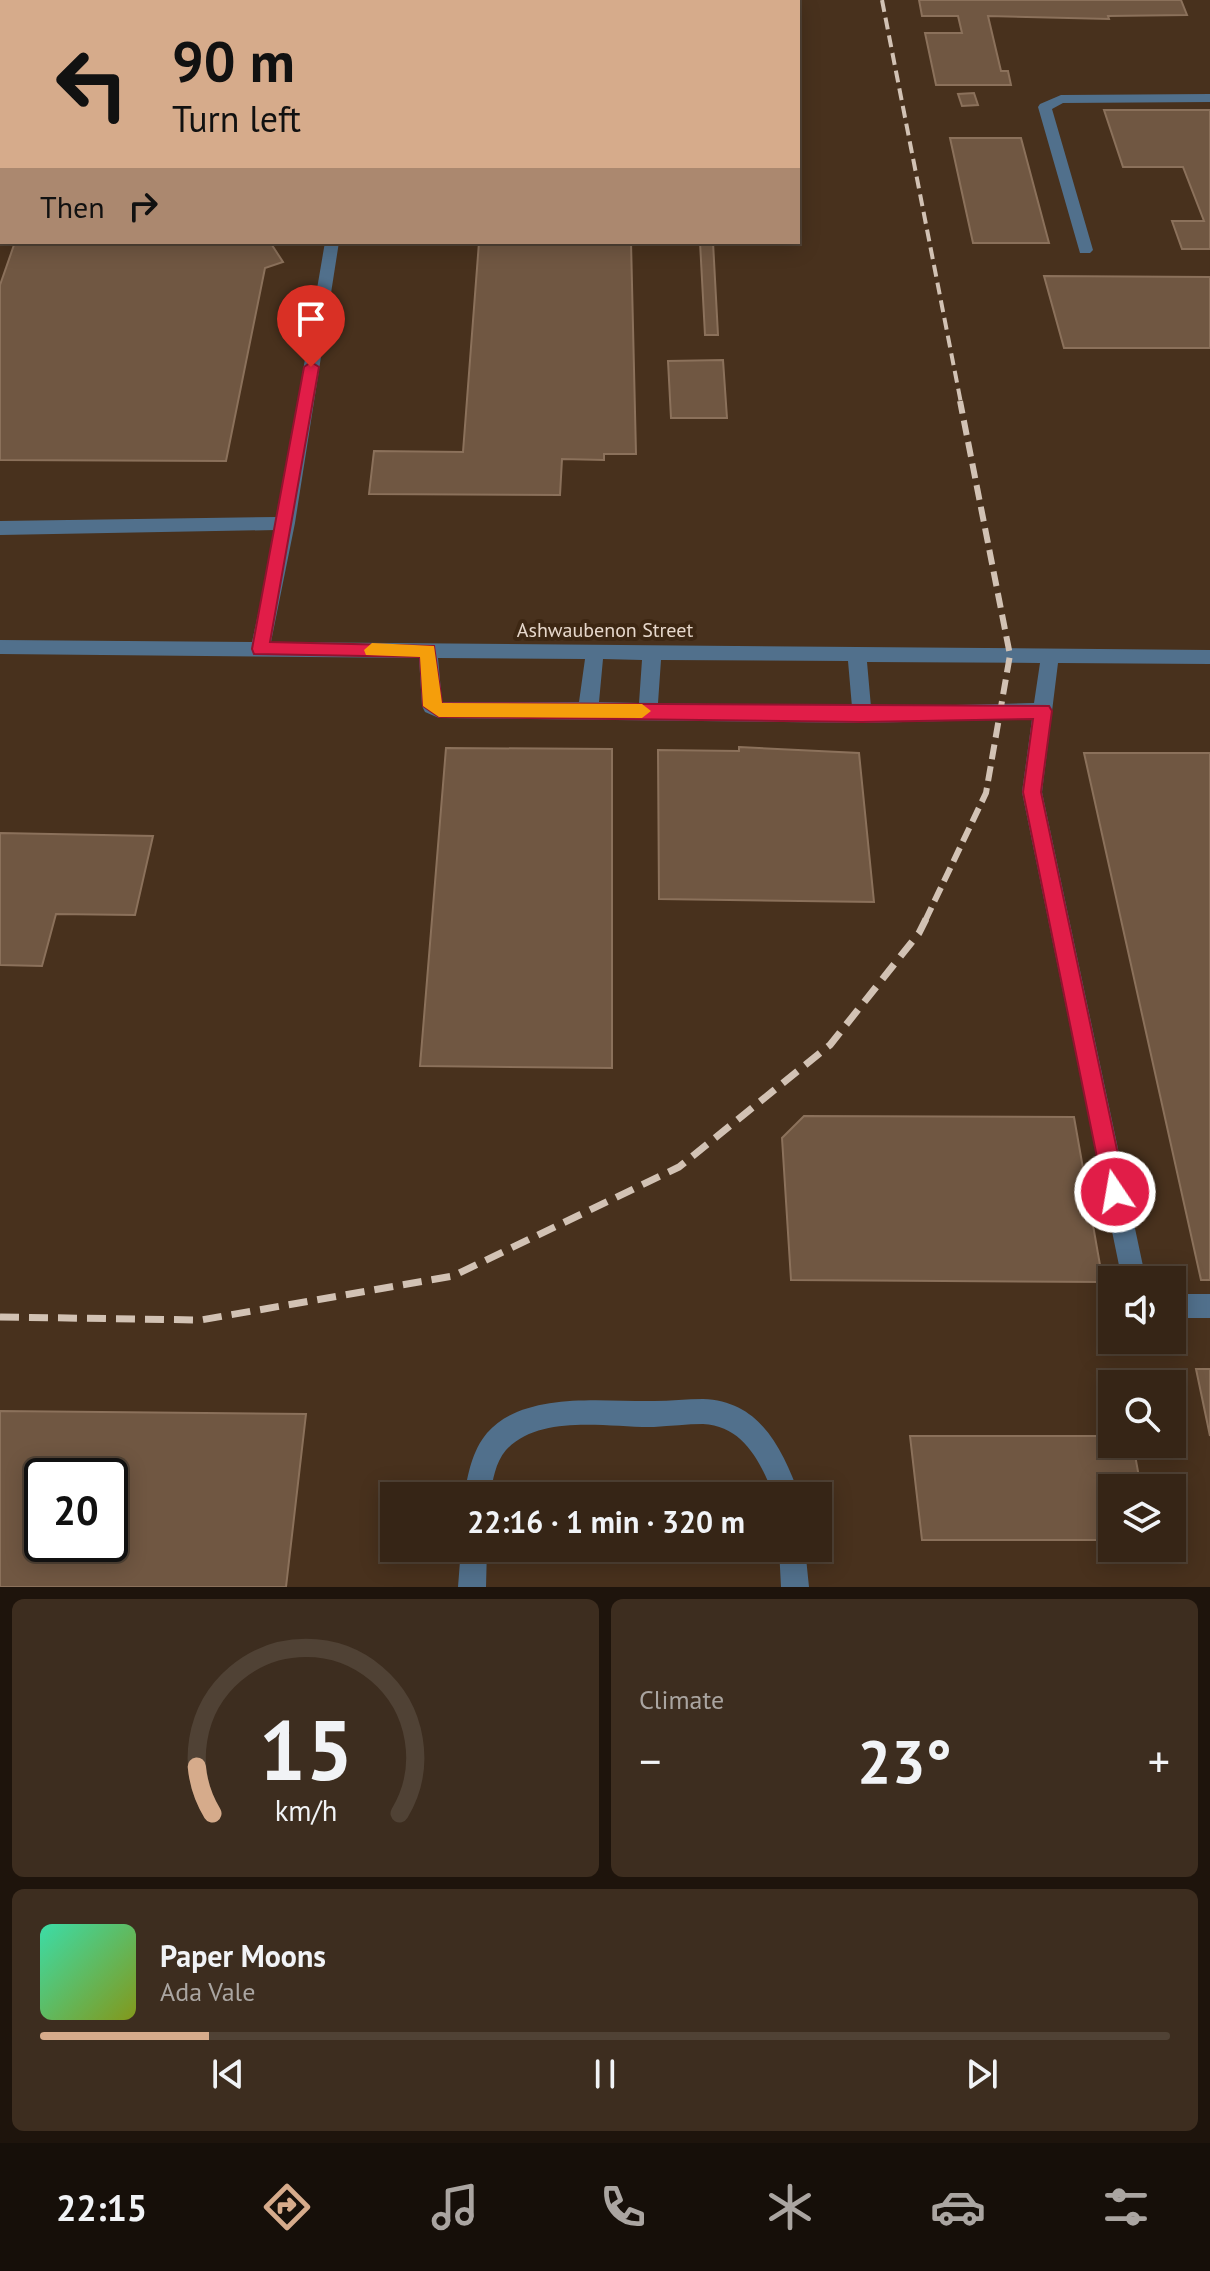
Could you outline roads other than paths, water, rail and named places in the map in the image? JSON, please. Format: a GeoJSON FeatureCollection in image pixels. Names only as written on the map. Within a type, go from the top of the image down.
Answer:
{"type":"FeatureCollection","features":[{"type":"Feature","properties":{"kind":"street"},"geometry":{"type":"LineString","coordinates":[[1085,250],[1045,107],[1061,99],[1210,98]]}},
{"type":"Feature","properties":{"kind":"street"},"geometry":{"type":"LineString","coordinates":[[260,649],[286,523],[332,244]]}},
{"type":"Feature","properties":{"kind":"street"},"geometry":{"type":"LineString","coordinates":[[0,528],[286,523]]}},
{"type":"Feature","properties":{"kind":"street","name":"Ashwaubenon Street"},"geometry":{"type":"LineString","coordinates":[[0,647],[1210,657]]}},
{"type":"Feature","properties":{"kind":"street"},"geometry":{"type":"LineString","coordinates":[[428,650],[432,706],[439,710],[862,715],[1043,711]]}},
{"type":"Feature","properties":{"kind":"street"},"geometry":{"type":"LineString","coordinates":[[588,710],[595,652]]}},
{"type":"Feature","properties":{"kind":"street"},"geometry":{"type":"LineString","coordinates":[[648,711],[652,652]]}},
{"type":"Feature","properties":{"kind":"street"},"geometry":{"type":"LineString","coordinates":[[857,654],[862,715]]}},
{"type":"Feature","properties":{"kind":"street"},"geometry":{"type":"LineString","coordinates":[[1050,655],[1032,792],[1131,1266]]}},
{"type":"Feature","properties":{"kind":"street"},"geometry":{"type":"LineString","coordinates":[[1186,1306],[1210,1306]]}},
{"type":"Feature","properties":{"kind":"street"},"geometry":{"type":"LineString","coordinates":[[477,1482],[498,1436],[542,1414],[725,1413],[767,1445],[782,1482]]}},
{"type":"Feature","properties":{"kind":"street"},"geometry":{"type":"LineString","coordinates":[[472,1587],[473,1562]]}},
{"type":"Feature","properties":{"kind":"street"},"geometry":{"type":"LineString","coordinates":[[793,1562],[795,1587]]}},
{"type":"Feature","properties":{"kind":"railway"},"geometry":{"type":"LineString","coordinates":[[882,0],[961,403]]}},
{"type":"Feature","properties":{"kind":"railway"},"geometry":{"type":"LineString","coordinates":[[925,921],[986,793],[1010,655],[960,401]]}},
{"type":"Feature","properties":{"kind":"railway"},"geometry":{"type":"LineString","coordinates":[[0,1317],[201,1320],[453,1276],[679,1167],[830,1045],[919,933],[925,921]]}}]}
